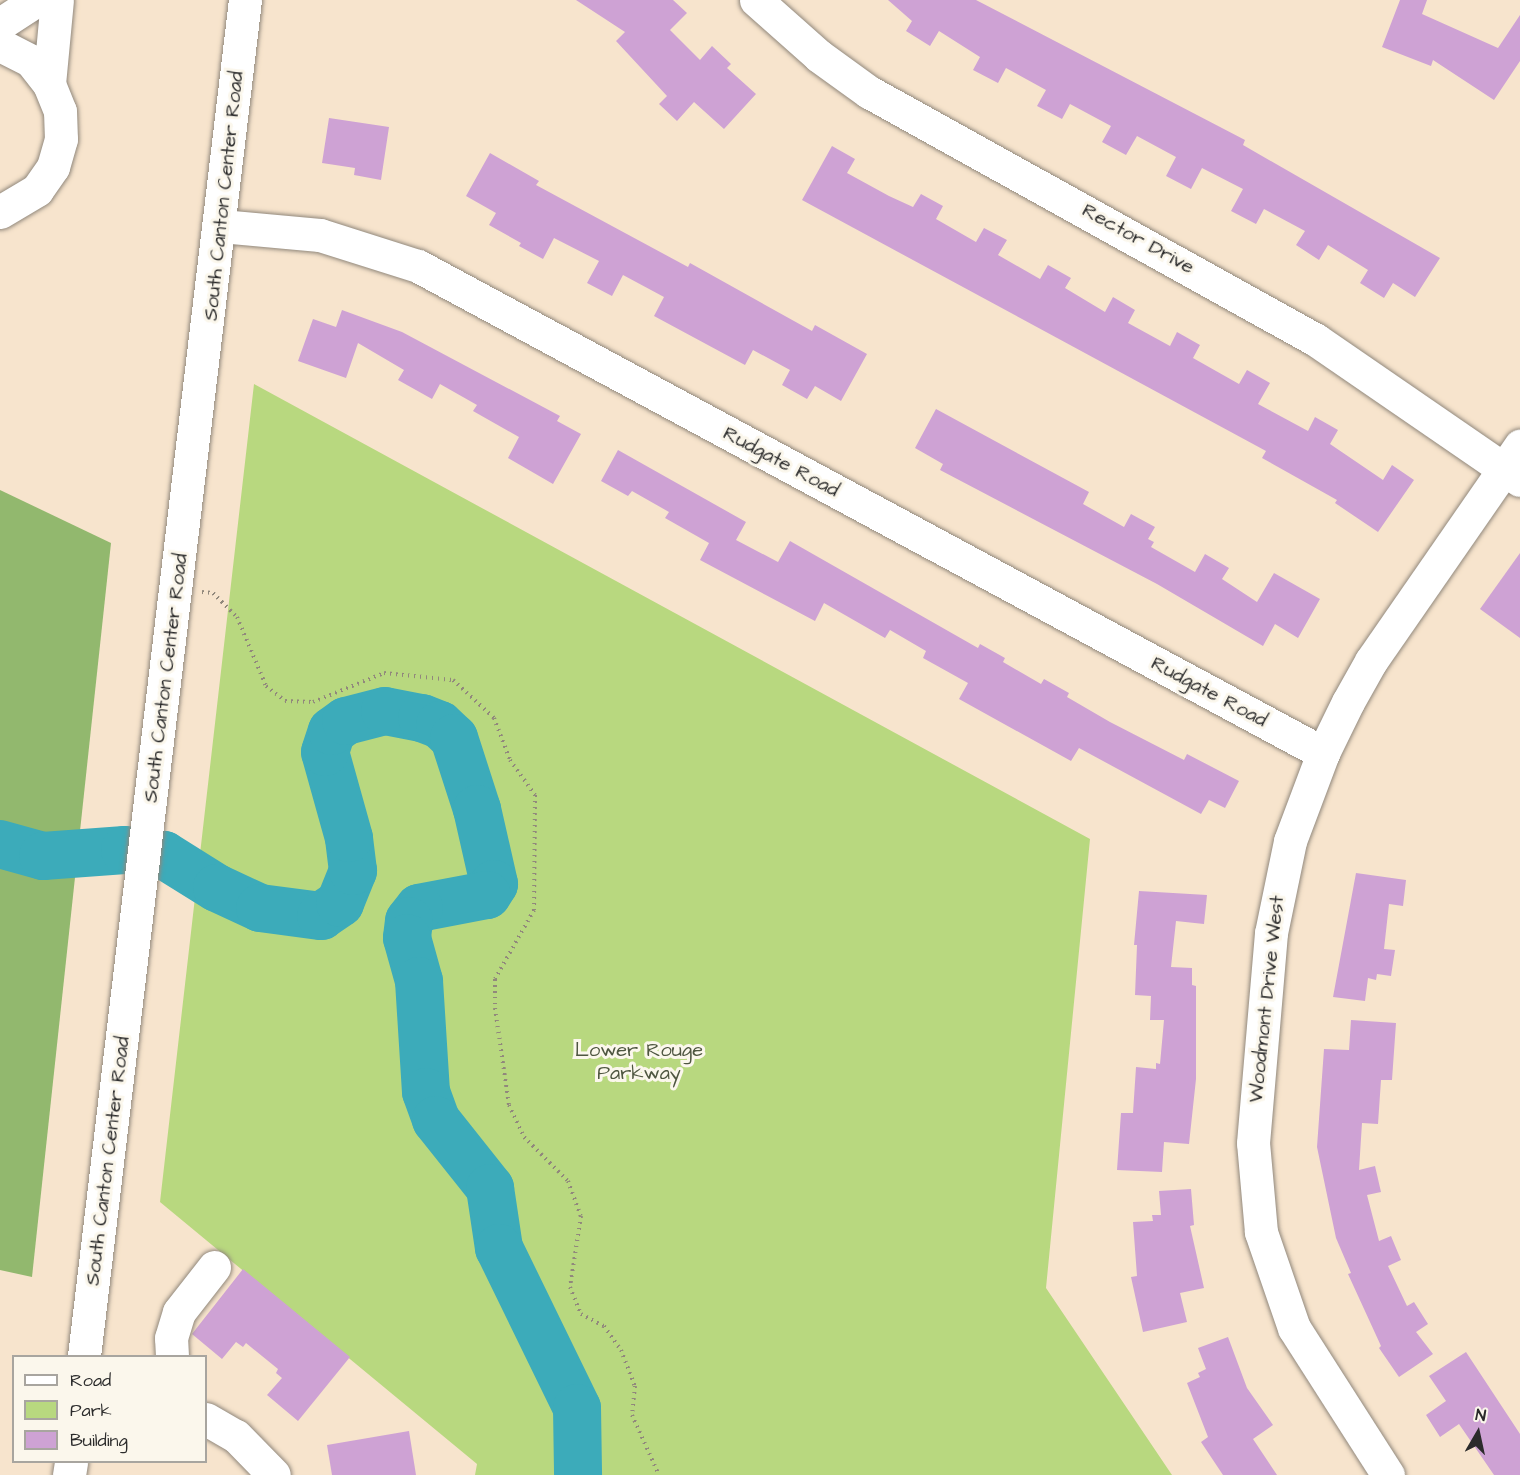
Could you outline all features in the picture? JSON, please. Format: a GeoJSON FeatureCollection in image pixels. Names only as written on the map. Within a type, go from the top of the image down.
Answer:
{"type":"FeatureCollection","features":[{"type":"Feature","properties":{"kind":"street"},"geometry":{"type":"LineString","coordinates":[[0,24],[37,0]]}},
{"type":"Feature","properties":{"kind":"street"},"geometry":{"type":"LineString","coordinates":[[49,84],[57,0]]}},
{"type":"Feature","properties":{"kind":"street","name":"South Canton Center Road"},"geometry":{"type":"LineString","coordinates":[[84,1355],[135,918],[178,587],[221,226],[245,0]]}},
{"type":"Feature","properties":{"kind":"street","name":"Rector Drive"},"geometry":{"type":"LineString","coordinates":[[756,0],[819,56],[869,92],[1316,339],[1515,465]]}},
{"type":"Feature","properties":{"kind":"street"},"geometry":{"type":"LineString","coordinates":[[0,45],[31,61],[49,84],[60,120],[61,139],[53,166],[37,190],[0,212]]}},
{"type":"Feature","properties":{"kind":"street","name":"Rudgate Road"},"geometry":{"type":"LineString","coordinates":[[221,226],[320,235],[418,266],[1323,753]]}},
{"type":"Feature","properties":{"kind":"street","name":"Woodmont Drive West"},"geometry":{"type":"LineString","coordinates":[[1388,1475],[1294,1328],[1269,1265],[1255,1187],[1253,1143],[1271,933],[1290,841],[1323,753],[1371,661],[1515,465]]}},
{"type":"Feature","properties":{"kind":"street"},"geometry":{"type":"LineString","coordinates":[[172,1355],[171,1338],[179,1312],[214,1267]]}},
{"type":"Feature","properties":{"kind":"street"},"geometry":{"type":"LineString","coordinates":[[207,1420],[236,1436],[274,1475]]}},
{"type":"Feature","properties":{"kind":"path"},"geometry":{"type":"LineString","coordinates":[[178,587],[213,593],[237,617],[266,686],[285,701],[313,702],[384,673],[453,680],[494,718],[510,760],[535,795],[538,848],[534,910],[495,979],[495,1008],[509,1105],[524,1137],[568,1181],[582,1216],[570,1287],[581,1314],[604,1326],[621,1350],[635,1386],[632,1415],[659,1475]]}},
{"type":"Feature","properties":{"kind":"green space","name":"Lower Rouge Parkway"},"geometry":{"type":"Polygon","coordinates":[[[254,384],[1090,839],[1046,1288],[1172,1475],[475,1475],[477,1464],[160,1202],[254,384]]]}},
{"type":"Feature","properties":{"kind":"green space"},"geometry":{"type":"Polygon","coordinates":[[[0,490],[111,543],[32,1277],[0,1270],[0,490]]]}},
{"type":"Feature","properties":{"kind":"building"},"geometry":{"type":"Polygon","coordinates":[[[576,0],[673,0],[687,13],[670,30],[700,60],[712,46],[731,64],[727,68],[756,94],[724,129],[694,102],[677,121],[659,104],[667,96],[616,41],[625,32],[576,0]]]}},
{"type":"Feature","properties":{"kind":"building"},"geometry":{"type":"Polygon","coordinates":[[[888,0],[976,0],[1245,140],[1243,145],[1440,258],[1415,297],[1393,283],[1384,298],[1360,283],[1368,270],[1328,245],[1319,260],[1296,245],[1305,231],[1264,209],[1256,224],[1231,211],[1243,189],[1202,168],[1191,189],[1166,176],[1176,157],[1137,136],[1126,155],[1102,142],[1111,126],[1070,104],[1062,119],[1037,106],[1046,90],[1006,68],[998,83],[973,70],[980,57],[939,31],[930,46],[906,31],[912,21],[888,0]]]}},
{"type":"Feature","properties":{"kind":"building"},"geometry":{"type":"Polygon","coordinates":[[[1400,0],[1427,0],[1422,14],[1498,48],[1520,15],[1520,61],[1494,100],[1433,60],[1431,66],[1382,47],[1400,0]]]}},
{"type":"Feature","properties":{"kind":"building"},"geometry":{"type":"Polygon","coordinates":[[[329,118],[389,127],[381,180],[354,175],[355,168],[322,163],[329,118]]]}},
{"type":"Feature","properties":{"kind":"building"},"geometry":{"type":"Polygon","coordinates":[[[832,146],[855,159],[847,173],[913,207],[921,194],[943,206],[936,219],[976,242],[984,228],[1007,240],[998,255],[1040,279],[1048,265],[1071,278],[1065,288],[1105,312],[1113,297],[1135,310],[1128,323],[1170,346],[1177,332],[1200,345],[1193,358],[1239,384],[1247,370],[1270,383],[1258,404],[1308,431],[1315,417],[1338,430],[1330,444],[1383,480],[1392,465],[1414,480],[1378,532],[1335,503],[1337,500],[1262,458],[1266,451],[802,200],[832,146]]]}},
{"type":"Feature","properties":{"kind":"building"},"geometry":{"type":"Polygon","coordinates":[[[490,153],[539,181],[536,185],[688,267],[690,263],[812,331],[815,325],[867,354],[841,401],[815,386],[807,399],[782,385],[790,370],[753,350],[745,365],[654,316],[664,297],[623,275],[612,296],[587,283],[599,261],[554,238],[543,259],[519,246],[521,243],[489,225],[496,213],[466,196],[490,153]]]}},
{"type":"Feature","properties":{"kind":"building"},"geometry":{"type":"Polygon","coordinates":[[[342,310],[402,332],[560,416],[557,421],[581,434],[553,484],[508,458],[519,437],[473,411],[477,405],[440,384],[432,399],[398,380],[404,370],[358,343],[346,378],[298,361],[313,319],[336,327],[342,310]]]}},
{"type":"Feature","properties":{"kind":"building"},"geometry":{"type":"Polygon","coordinates":[[[936,409],[1089,492],[1083,504],[1124,527],[1131,514],[1155,527],[1148,539],[1154,542],[1151,547],[1195,572],[1205,554],[1229,568],[1222,579],[1257,602],[1274,573],[1320,599],[1298,638],[1275,624],[1263,646],[1157,584],[940,470],[943,464],[915,448],[936,409]]]}},
{"type":"Feature","properties":{"kind":"building"},"geometry":{"type":"Polygon","coordinates":[[[618,450],[746,522],[736,540],[778,562],[790,541],[978,648],[980,644],[1005,658],[1003,662],[1041,684],[1044,679],[1069,693],[1067,697],[1110,722],[1184,760],[1187,754],[1239,781],[1225,808],[1209,800],[1201,814],[1079,748],[1071,761],[959,699],[968,683],[923,658],[926,651],[890,630],[885,638],[824,603],[815,621],[700,560],[709,543],[665,518],[669,512],[632,491],[628,496],[601,481],[618,450]]]}},
{"type":"Feature","properties":{"kind":"building"},"geometry":{"type":"Polygon","coordinates":[[[1520,553],[1520,638],[1480,609],[1520,553]]]}},
{"type":"Feature","properties":{"kind":"building"},"geometry":{"type":"Polygon","coordinates":[[[1356,873],[1406,880],[1403,906],[1389,904],[1384,949],[1395,950],[1391,976],[1377,974],[1376,980],[1368,978],[1365,1001],[1333,997],[1356,873]]]}},
{"type":"Feature","properties":{"kind":"building"},"geometry":{"type":"Polygon","coordinates":[[[1139,891],[1207,895],[1204,924],[1176,921],[1171,967],[1192,968],[1192,985],[1196,986],[1196,1079],[1189,1144],[1164,1142],[1162,1172],[1117,1170],[1121,1113],[1133,1113],[1136,1067],[1156,1069],[1156,1063],[1160,1064],[1164,1020],[1150,1020],[1151,996],[1135,995],[1137,945],[1134,945],[1139,891]]]}},
{"type":"Feature","properties":{"kind":"building"},"geometry":{"type":"Polygon","coordinates":[[[1351,1020],[1396,1023],[1392,1080],[1381,1080],[1378,1124],[1362,1123],[1359,1170],[1375,1166],[1381,1192],[1367,1195],[1379,1241],[1391,1236],[1401,1260],[1388,1266],[1407,1306],[1414,1302],[1428,1324],[1416,1332],[1433,1354],[1399,1377],[1379,1348],[1381,1346],[1348,1274],[1351,1273],[1336,1238],[1317,1147],[1324,1049],[1349,1050],[1351,1020]]]}},
{"type":"Feature","properties":{"kind":"building"},"geometry":{"type":"Polygon","coordinates":[[[1191,1189],[1194,1225],[1190,1226],[1204,1288],[1180,1293],[1187,1322],[1143,1332],[1131,1277],[1137,1276],[1133,1222],[1153,1221],[1152,1215],[1161,1215],[1159,1191],[1191,1189]]]}},
{"type":"Feature","properties":{"kind":"building"},"geometry":{"type":"Polygon","coordinates":[[[243,1269],[350,1357],[298,1421],[267,1395],[282,1378],[276,1373],[278,1369],[246,1343],[243,1347],[236,1342],[222,1359],[192,1334],[243,1269]]]}},
{"type":"Feature","properties":{"kind":"building"},"geometry":{"type":"Polygon","coordinates":[[[1228,1337],[1247,1388],[1273,1425],[1253,1439],[1277,1475],[1223,1475],[1201,1442],[1208,1437],[1187,1383],[1200,1377],[1198,1373],[1206,1369],[1198,1348],[1228,1337]]]}},
{"type":"Feature","properties":{"kind":"building"},"geometry":{"type":"Polygon","coordinates":[[[1466,1352],[1520,1434],[1520,1475],[1494,1475],[1459,1424],[1440,1437],[1426,1415],[1446,1401],[1429,1376],[1466,1352]]]}},
{"type":"Feature","properties":{"kind":"building"},"geometry":{"type":"Polygon","coordinates":[[[409,1431],[416,1475],[332,1475],[327,1445],[409,1431]]]}},
{"type":"Feature","properties":{"kind":"waterway"},"geometry":{"type":"LineString","coordinates":[[0,844],[43,856],[125,850],[164,855],[217,888],[260,908],[321,916],[340,903],[353,871],[349,838],[325,752],[332,731],[346,721],[385,711],[422,718],[440,725],[454,738],[477,809],[494,884],[487,895],[419,908],[409,921],[407,938],[419,981],[426,1092],[436,1120],[490,1188],[499,1248],[577,1408],[578,1475]]}}]}
